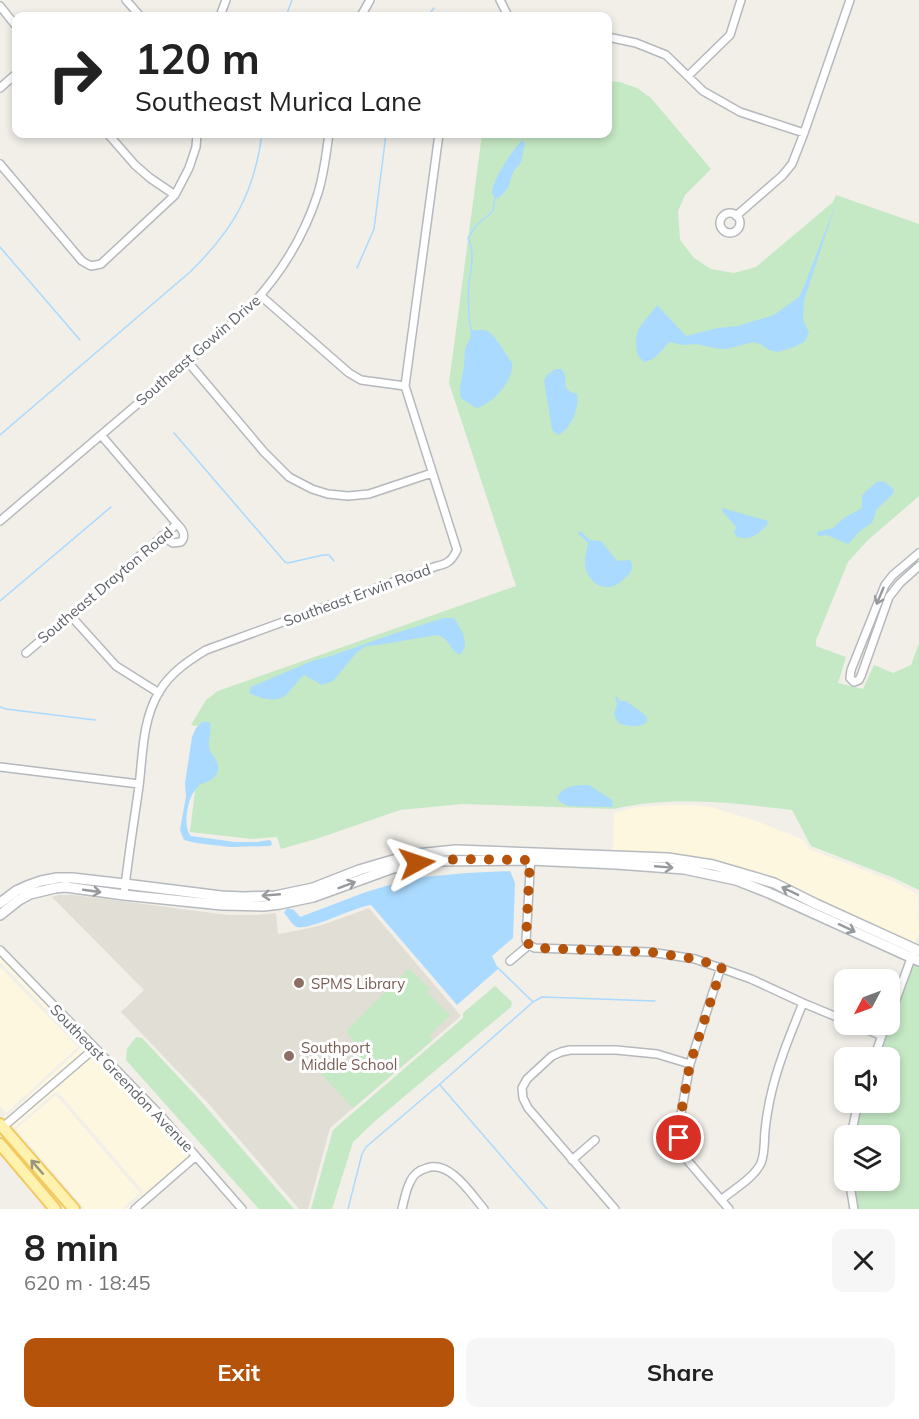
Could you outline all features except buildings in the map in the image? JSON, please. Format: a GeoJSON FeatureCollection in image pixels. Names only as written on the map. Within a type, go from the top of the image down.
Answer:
{"type":"FeatureCollection","features":[{"type":"Feature","properties":{"kind":"main road"},"geometry":{"type":"LineString","coordinates":[[1,1126],[74,1209]]}},
{"type":"Feature","properties":{"kind":"main road"},"geometry":{"type":"LineString","coordinates":[[0,1144],[55,1209]]}},
{"type":"Feature","properties":{"kind":"street"},"geometry":{"type":"LineString","coordinates":[[126,0],[136,12]]}},
{"type":"Feature","properties":{"kind":"street"},"geometry":{"type":"LineString","coordinates":[[688,76],[730,34],[741,0]]}},
{"type":"Feature","properties":{"kind":"street"},"geometry":{"type":"LineString","coordinates":[[736,216],[782,176],[792,164],[850,0]]}},
{"type":"Feature","properties":{"kind":"street"},"geometry":{"type":"LineString","coordinates":[[0,6],[12,21]]}},
{"type":"Feature","properties":{"kind":"street"},"geometry":{"type":"LineString","coordinates":[[612,38],[636,43],[666,55],[703,91],[740,112],[804,133]]}},
{"type":"Feature","properties":{"kind":"street"},"geometry":{"type":"LineString","coordinates":[[0,88],[12,78]]}},
{"type":"Feature","properties":{"kind":"street"},"geometry":{"type":"LineString","coordinates":[[111,138],[135,165],[175,195]]}},
{"type":"Feature","properties":{"kind":"street"},"geometry":{"type":"LineString","coordinates":[[0,164],[82,261],[92,266],[100,264],[175,195],[189,168],[197,138]]}},
{"type":"Feature","properties":{"kind":"street","name":"Southeast Gowin Drive"},"geometry":{"type":"LineString","coordinates":[[0,521],[188,362],[261,296],[289,258],[306,225],[318,192],[328,138]]}},
{"type":"Feature","properties":{"kind":"street","name":"Southeast Erwin Road"},"geometry":{"type":"LineString","coordinates":[[124,895],[145,724],[150,709],[167,681],[186,663],[206,650],[449,562],[458,550],[405,386],[438,138]]}},
{"type":"Feature","properties":{"kind":"street"},"geometry":{"type":"LineString","coordinates":[[261,296],[349,373],[361,380],[405,386]]}},
{"type":"Feature","properties":{"kind":"street"},"geometry":{"type":"LineString","coordinates":[[188,362],[264,452],[289,477],[312,489],[328,494],[348,496],[369,494],[432,473]]}},
{"type":"Feature","properties":{"kind":"street","name":"Southeast Drayton Road"},"geometry":{"type":"LineString","coordinates":[[26,653],[177,524],[101,435]]}},
{"type":"Feature","properties":{"kind":"street"},"geometry":{"type":"LineString","coordinates":[[162,537],[173,543],[181,542],[184,534],[177,524]]}},
{"type":"Feature","properties":{"kind":"street"},"geometry":{"type":"LineString","coordinates":[[918,555],[885,585],[851,670],[850,678],[854,682],[861,676],[889,597],[900,583],[919,566]]}},
{"type":"Feature","properties":{"kind":"street"},"geometry":{"type":"LineString","coordinates":[[70,615],[116,666],[159,693]]}},
{"type":"Feature","properties":{"kind":"street"},"geometry":{"type":"LineString","coordinates":[[0,767],[139,784]]}},
{"type":"Feature","properties":{"kind":"street"},"geometry":{"type":"LineString","coordinates":[[0,915],[30,894],[45,889],[66,887],[124,895],[221,901],[320,890],[359,870],[393,860],[416,859],[456,850],[616,860],[668,858],[774,883],[814,908],[916,955],[900,993]]}},
{"type":"Feature","properties":{"kind":"street"},"geometry":{"type":"LineString","coordinates":[[530,856],[526,940],[529,945],[535,948],[664,953],[695,959],[722,967],[834,1016]]}},
{"type":"Feature","properties":{"kind":"street"},"geometry":{"type":"LineString","coordinates":[[0,903],[27,885],[46,880],[72,878],[125,884],[221,901]]}},
{"type":"Feature","properties":{"kind":"street"},"geometry":{"type":"LineString","coordinates":[[510,961],[529,945]]}},
{"type":"Feature","properties":{"kind":"street","name":"Southeast Greendon Avenue"},"geometry":{"type":"LineString","coordinates":[[0,950],[166,1122],[242,1209]]}},
{"type":"Feature","properties":{"kind":"street"},"geometry":{"type":"LineString","coordinates":[[722,967],[690,1064],[679,1125],[682,1154],[729,1209]]}},
{"type":"Feature","properties":{"kind":"street"},"geometry":{"type":"LineString","coordinates":[[721,1200],[753,1174],[760,1164],[770,1099],[786,1043],[802,1003]]}},
{"type":"Feature","properties":{"kind":"street"},"geometry":{"type":"LineString","coordinates":[[878,1047],[882,1036]]}},
{"type":"Feature","properties":{"kind":"street"},"geometry":{"type":"LineString","coordinates":[[1,1126],[95,1048]]}},
{"type":"Feature","properties":{"kind":"street"},"geometry":{"type":"LineString","coordinates":[[615,1209],[528,1108],[523,1098],[522,1088],[527,1079],[552,1056],[570,1050],[616,1050],[657,1054],[690,1064]]}},
{"type":"Feature","properties":{"kind":"street"},"geometry":{"type":"LineString","coordinates":[[572,1160],[595,1140]]}},
{"type":"Feature","properties":{"kind":"street"},"geometry":{"type":"LineString","coordinates":[[135,1209],[196,1156]]}},
{"type":"Feature","properties":{"kind":"street"},"geometry":{"type":"LineString","coordinates":[[402,1209],[410,1180],[416,1173],[431,1166],[449,1170],[484,1209]]}},
{"type":"Feature","properties":{"kind":"street"},"geometry":{"type":"LineString","coordinates":[[851,1191],[854,1209]]}},
{"type":"Feature","properties":{"kind":"shaded area"},"geometry":{"type":"Polygon","coordinates":[[[677,805],[711,807],[759,822],[804,840],[809,849],[892,881],[918,894],[919,934],[914,945],[778,881],[613,852],[614,813],[638,807],[677,805]]]}},
{"type":"Feature","properties":{"kind":"shaded area","name":"Southport Middle School"},"geometry":{"type":"Polygon","coordinates":[[[74,895],[228,915],[276,913],[278,934],[322,925],[369,908],[461,1016],[330,1128],[308,1209],[299,1209],[208,1103],[121,1012],[144,990],[52,897],[74,895]]]}},
{"type":"Feature","properties":{"kind":"shaded area"},"geometry":{"type":"Polygon","coordinates":[[[0,955],[90,1048],[7,1119],[3,1115],[8,1115],[82,1046],[0,962],[0,955]]]}},
{"type":"Feature","properties":{"kind":"shaded area"},"geometry":{"type":"Polygon","coordinates":[[[0,967],[78,1047],[6,1113],[0,1106],[0,967]]]}},
{"type":"Feature","properties":{"kind":"shaded area"},"geometry":{"type":"Polygon","coordinates":[[[94,1052],[191,1155],[128,1209],[126,1209],[142,1196],[143,1191],[58,1092],[14,1128],[11,1124],[94,1052]]]}},
{"type":"Feature","properties":{"kind":"shaded area"},"geometry":{"type":"Polygon","coordinates":[[[56,1095],[140,1193],[122,1209],[85,1209],[16,1129],[56,1095]]]}},
{"type":"Feature","properties":{"kind":"green space"},"geometry":{"type":"Polygon","coordinates":[[[612,81],[637,88],[651,98],[711,169],[685,195],[678,211],[680,240],[694,258],[711,269],[734,273],[756,267],[833,202],[836,195],[919,224],[919,496],[868,540],[848,562],[816,640],[816,646],[846,657],[838,683],[863,689],[874,665],[893,673],[911,665],[919,643],[919,890],[811,846],[792,810],[725,803],[659,802],[614,809],[462,804],[400,810],[281,849],[277,837],[252,839],[190,832],[203,727],[191,725],[206,700],[218,691],[516,586],[449,383],[481,138],[612,138],[612,81]]]}},
{"type":"Feature","properties":{"kind":"green space"},"geometry":{"type":"Polygon","coordinates":[[[913,962],[919,965],[919,1209],[857,1209],[854,1191],[900,1191],[900,1125],[857,1125],[859,1113],[900,1113],[900,1047],[881,1047],[885,1035],[900,1035],[900,996],[913,962]]]}},
{"type":"Feature","properties":{"kind":"green space"},"geometry":{"type":"Polygon","coordinates":[[[409,968],[430,989],[427,992],[450,1015],[430,1035],[433,1040],[353,1108],[321,1074],[331,1064],[340,1074],[355,1060],[349,1052],[356,1045],[346,1031],[409,968]]]}},
{"type":"Feature","properties":{"kind":"green space"},"geometry":{"type":"Polygon","coordinates":[[[495,986],[512,1002],[511,1007],[353,1142],[332,1209],[311,1209],[333,1130],[463,1018],[463,1013],[495,986]]]}},
{"type":"Feature","properties":{"kind":"green space"},"geometry":{"type":"Polygon","coordinates":[[[136,1037],[142,1038],[199,1099],[294,1209],[259,1209],[126,1060],[127,1049],[136,1037]]]}},
{"type":"Feature","properties":{"kind":"water"},"geometry":{"type":"Polygon","coordinates":[[[522,140],[525,144],[521,162],[513,172],[508,188],[498,199],[492,194],[495,181],[522,140]]]}},
{"type":"Feature","properties":{"kind":"water"},"geometry":{"type":"Polygon","coordinates":[[[837,201],[804,300],[803,320],[809,333],[804,342],[778,352],[753,342],[719,349],[670,342],[652,359],[644,362],[640,358],[636,338],[643,323],[657,305],[686,336],[718,328],[738,326],[774,315],[799,297],[837,201]]]}},
{"type":"Feature","properties":{"kind":"water"},"geometry":{"type":"Polygon","coordinates":[[[472,330],[484,330],[490,333],[512,363],[510,377],[506,384],[490,401],[477,408],[461,398],[460,394],[465,349],[472,330]]]}},
{"type":"Feature","properties":{"kind":"water"},"geometry":{"type":"Polygon","coordinates":[[[556,369],[561,369],[564,373],[567,389],[577,394],[578,399],[571,423],[558,435],[552,430],[544,380],[556,369]]]}},
{"type":"Feature","properties":{"kind":"water"},"geometry":{"type":"Polygon","coordinates":[[[878,481],[885,482],[894,489],[893,494],[877,509],[872,523],[860,531],[848,544],[827,535],[818,536],[817,532],[833,528],[844,518],[862,508],[862,495],[878,481]]]}},
{"type":"Feature","properties":{"kind":"water"},"geometry":{"type":"Polygon","coordinates":[[[722,508],[768,521],[767,525],[750,537],[737,537],[734,532],[736,527],[722,508]]]}},
{"type":"Feature","properties":{"kind":"water"},"geometry":{"type":"Polygon","coordinates":[[[580,531],[590,540],[601,541],[617,561],[630,560],[632,569],[626,578],[610,587],[600,586],[592,580],[586,567],[585,557],[588,543],[578,533],[580,531]]]}},
{"type":"Feature","properties":{"kind":"water"},"geometry":{"type":"Polygon","coordinates":[[[444,618],[454,618],[462,631],[465,646],[460,655],[445,639],[437,635],[366,646],[357,652],[333,681],[322,685],[304,675],[287,694],[279,699],[263,698],[249,693],[251,687],[312,661],[444,618]]]}},
{"type":"Feature","properties":{"kind":"water"},"geometry":{"type":"Polygon","coordinates":[[[615,695],[620,701],[626,701],[644,714],[647,718],[646,723],[632,726],[618,723],[614,714],[617,704],[615,695]]]}},
{"type":"Feature","properties":{"kind":"water"},"geometry":{"type":"Polygon","coordinates":[[[202,722],[210,722],[209,747],[218,769],[213,778],[200,784],[192,795],[186,817],[187,828],[191,836],[235,842],[269,840],[272,844],[270,846],[230,847],[184,840],[180,830],[192,737],[202,722]]]}},
{"type":"Feature","properties":{"kind":"water"},"geometry":{"type":"Polygon","coordinates":[[[589,785],[612,800],[612,807],[568,806],[557,798],[567,788],[589,785]]]}},
{"type":"Feature","properties":{"kind":"water"},"geometry":{"type":"Polygon","coordinates":[[[510,871],[515,883],[513,938],[492,956],[498,969],[457,1005],[371,905],[304,927],[295,926],[284,913],[287,908],[294,910],[300,917],[366,892],[413,878],[510,871]]]}},
{"type":"Feature","properties":{"kind":"waterway"},"geometry":{"type":"LineString","coordinates":[[288,12],[292,0]]}},
{"type":"Feature","properties":{"kind":"waterway"},"geometry":{"type":"LineString","coordinates":[[431,12],[434,8]]}},
{"type":"Feature","properties":{"kind":"waterway"},"geometry":{"type":"LineString","coordinates":[[0,435],[190,272],[205,256],[230,226],[239,210],[253,175],[261,138]]}},
{"type":"Feature","properties":{"kind":"waterway"},"geometry":{"type":"LineString","coordinates":[[357,268],[374,229],[385,138]]}},
{"type":"Feature","properties":{"kind":"waterway"},"geometry":{"type":"LineString","coordinates":[[471,331],[468,297],[472,256],[468,238],[476,226],[493,211],[495,196]]}},
{"type":"Feature","properties":{"kind":"waterway"},"geometry":{"type":"LineString","coordinates":[[0,247],[80,340]]}},
{"type":"Feature","properties":{"kind":"waterway"},"geometry":{"type":"LineString","coordinates":[[174,433],[285,562],[323,555],[329,555],[334,561]]}},
{"type":"Feature","properties":{"kind":"waterway"},"geometry":{"type":"LineString","coordinates":[[0,601],[111,507]]}},
{"type":"Feature","properties":{"kind":"waterway"},"geometry":{"type":"LineString","coordinates":[[0,707],[95,720]]}},
{"type":"Feature","properties":{"kind":"waterway"},"geometry":{"type":"LineString","coordinates":[[497,967],[532,1001]]}},
{"type":"Feature","properties":{"kind":"waterway"},"geometry":{"type":"LineString","coordinates":[[348,1209],[362,1154],[366,1147],[533,1002],[542,997],[655,1001]]}},
{"type":"Feature","properties":{"kind":"waterway"},"geometry":{"type":"LineString","coordinates":[[440,1085],[547,1209]]}},
{"type":"Feature","properties":{"kind":"place","name":"SPMS Library"},"geometry":{"type":"Point","coordinates":[299,983]}},
{"type":"Feature","properties":{"kind":"place","name":"Southport Middle School"},"geometry":{"type":"Point","coordinates":[289,1056]}},
{"type":"Feature","properties":{"kind":"route"},"geometry":{"type":"LineString","coordinates":[[417,863],[458,860],[530,860],[526,940],[535,948],[664,953],[722,967],[690,1064],[679,1125],[679,1138]]}}]}
